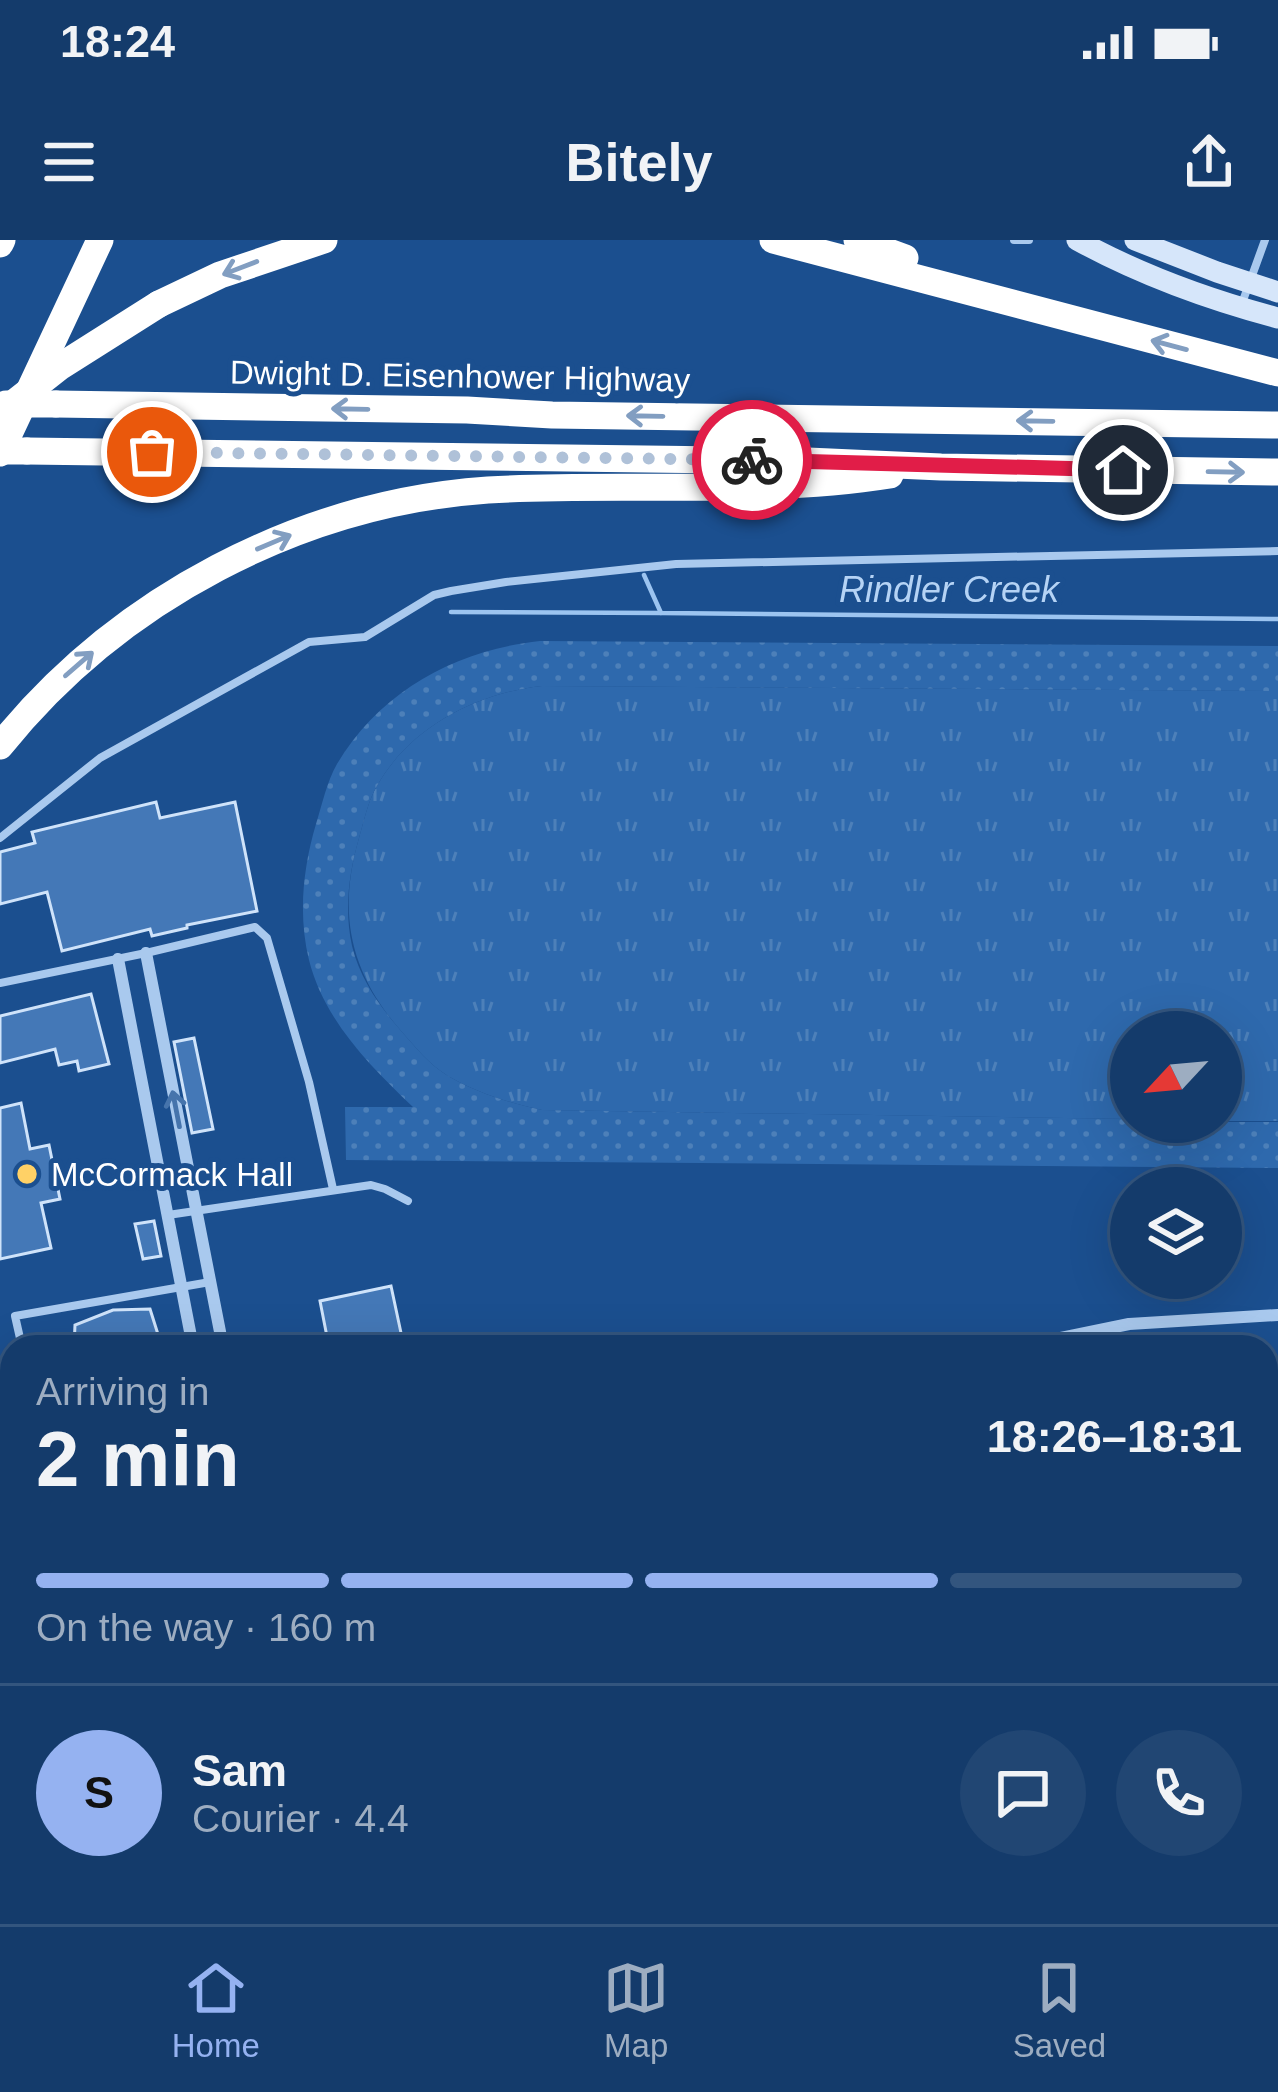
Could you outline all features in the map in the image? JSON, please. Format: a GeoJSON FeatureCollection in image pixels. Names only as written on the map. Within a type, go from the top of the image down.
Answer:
{"type":"FeatureCollection","features":[{"type":"Feature","properties":{"kind":"highway"},"geometry":{"type":"LineString","coordinates":[[100,240],[9,452],[808,460],[941,467],[1278,472]]}},
{"type":"Feature","properties":{"kind":"highway"},"geometry":{"type":"LineString","coordinates":[[0,414],[84,350],[159,304],[236,269],[324,240]]}},
{"type":"Feature","properties":{"kind":"highway"},"geometry":{"type":"LineString","coordinates":[[773,240],[1278,373]]}},
{"type":"Feature","properties":{"kind":"highway"},"geometry":{"type":"LineString","coordinates":[[857,240],[1060,315]]}},
{"type":"Feature","properties":{"kind":"highway","name":"Dwight D. Eisenhower Highway"},"geometry":{"type":"LineString","coordinates":[[0,404],[1278,425]]}},
{"type":"Feature","properties":{"kind":"highway"},"geometry":{"type":"LineString","coordinates":[[0,746],[71,670],[144,612],[243,556],[355,513],[464,492],[800,486],[941,467]]}},
{"type":"Feature","properties":{"kind":"main road"},"geometry":{"type":"LineString","coordinates":[[1077,240],[1140,270],[1278,318]]}},
{"type":"Feature","properties":{"kind":"main road"},"geometry":{"type":"LineString","coordinates":[[1135,240],[1278,292]]}},
{"type":"Feature","properties":{"kind":"street"},"geometry":{"type":"LineString","coordinates":[[146,953],[221,1335]]}},
{"type":"Feature","properties":{"kind":"street"},"geometry":{"type":"LineString","coordinates":[[118,959],[192,1335]]}},
{"type":"Feature","properties":{"kind":"street"},"geometry":{"type":"LineString","coordinates":[[1075,1335],[1129,1324],[1278,1316]]}},
{"type":"Feature","properties":{"kind":"lane"},"geometry":{"type":"LineString","coordinates":[[1014,240],[1029,240]]}},
{"type":"Feature","properties":{"kind":"lane"},"geometry":{"type":"LineString","coordinates":[[1240,307],[1264,240]]}},
{"type":"Feature","properties":{"kind":"lane"},"geometry":{"type":"LineString","coordinates":[[0,838],[100,758],[309,642],[365,637],[434,595],[451,591],[676,564],[1278,551]]}},
{"type":"Feature","properties":{"kind":"lane"},"geometry":{"type":"LineString","coordinates":[[0,983],[255,927],[267,938],[309,1082],[333,1189]]}},
{"type":"Feature","properties":{"kind":"lane"},"geometry":{"type":"LineString","coordinates":[[168,1215],[371,1185],[408,1201]]}},
{"type":"Feature","properties":{"kind":"lane"},"geometry":{"type":"LineString","coordinates":[[0,1321],[210,1282]]}},
{"type":"Feature","properties":{"kind":"lane"},"geometry":{"type":"LineString","coordinates":[[15,1316],[19,1335]]}},
{"type":"Feature","properties":{"kind":"green space"},"geometry":{"type":"Polygon","coordinates":[[[540,641],[1278,646],[1278,691],[542,686],[493,696],[427,730],[391,765],[366,811],[348,905],[360,970],[394,1022],[448,1076],[518,1104],[542,1110],[1110,1119],[1110,1143],[1242,1143],[1242,1122],[1278,1122],[1278,1168],[346,1160],[345,1107],[413,1107],[337,1022],[309,960],[305,875],[330,778],[355,738],[399,695],[451,664],[540,641]]]}},
{"type":"Feature","properties":{"kind":"green space"},"geometry":{"type":"Polygon","coordinates":[[[542,686],[1278,691],[1278,1121],[1242,1121],[1242,1011],[1110,1011],[1110,1119],[542,1110],[494,1097],[448,1076],[424,1056],[370,987],[349,917],[352,866],[377,786],[408,746],[448,716],[542,686]]]}},
{"type":"Feature","properties":{"kind":"building"},"geometry":{"type":"Polygon","coordinates":[[[156,802],[160,818],[235,802],[257,911],[152,936],[150,929],[62,951],[47,892],[0,904],[0,852],[35,843],[32,832],[156,802]]]}},
{"type":"Feature","properties":{"kind":"building"},"geometry":{"type":"Polygon","coordinates":[[[91,994],[109,1064],[79,1071],[77,1061],[59,1065],[55,1049],[0,1063],[0,1016],[91,994]]]}},
{"type":"Feature","properties":{"kind":"building"},"geometry":{"type":"Polygon","coordinates":[[[194,1038],[213,1129],[192,1133],[174,1042],[194,1038]]]}},
{"type":"Feature","properties":{"kind":"building","name":"McCormack Hall"},"geometry":{"type":"Polygon","coordinates":[[[21,1103],[30,1149],[49,1145],[60,1199],[41,1203],[51,1248],[0,1259],[0,1108],[21,1103]]]}},
{"type":"Feature","properties":{"kind":"building"},"geometry":{"type":"Polygon","coordinates":[[[154,1221],[161,1256],[143,1259],[135,1224],[154,1221]]]}},
{"type":"Feature","properties":{"kind":"building"},"geometry":{"type":"Polygon","coordinates":[[[391,1286],[401,1335],[327,1335],[320,1301],[391,1286]]]}},
{"type":"Feature","properties":{"kind":"building"},"geometry":{"type":"Polygon","coordinates":[[[150,1309],[158,1335],[75,1335],[75,1325],[113,1310],[150,1309]]]}},
{"type":"Feature","properties":{"kind":"waterway","name":"Rindler Creek"},"geometry":{"type":"LineString","coordinates":[[644,575],[661,613],[1278,619]]}},
{"type":"Feature","properties":{"kind":"waterway"},"geometry":{"type":"LineString","coordinates":[[451,612],[661,613]]}},
{"type":"Feature","properties":{"kind":"way so far"},"geometry":{"type":"LineString","coordinates":[[152,452],[752,460]]}},
{"type":"Feature","properties":{"kind":"place","name":"McCormack Hall"},"geometry":{"type":"Point","coordinates":[27,1174]}},
{"type":"Feature","properties":{"kind":"route"},"geometry":{"type":"LineString","coordinates":[[752,460],[1123,470]]}}]}
